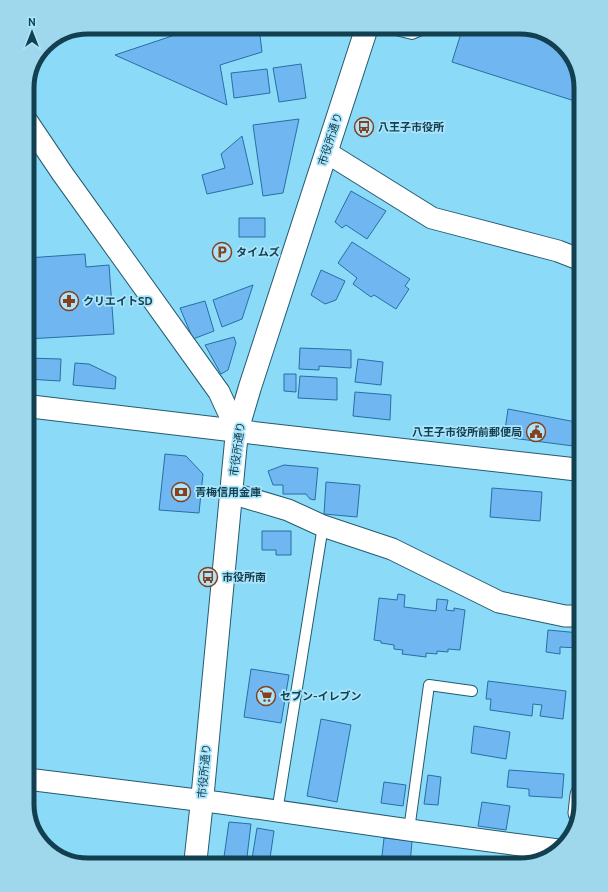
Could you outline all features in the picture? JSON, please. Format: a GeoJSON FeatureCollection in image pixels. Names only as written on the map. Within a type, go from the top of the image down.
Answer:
{"type":"FeatureCollection","features":[{"type":"Feature","properties":{"kind":"street","name":"市役所通り"},"geometry":{"type":"LineString","coordinates":[[196,858],[237,431],[252,379],[365,34]]}},
{"type":"Feature","properties":{"kind":"street"},"geometry":{"type":"LineString","coordinates":[[34,129],[68,168],[219,392],[237,431]]}},
{"type":"Feature","properties":{"kind":"street"},"geometry":{"type":"LineString","coordinates":[[326,152],[432,218],[558,251],[574,257]]}},
{"type":"Feature","properties":{"kind":"street"},"geometry":{"type":"LineString","coordinates":[[34,407],[574,469]]}},
{"type":"Feature","properties":{"kind":"street"},"geometry":{"type":"LineString","coordinates":[[231,493],[288,510],[323,526],[392,550],[499,602],[565,616],[574,616]]}},
{"type":"Feature","properties":{"kind":"street"},"geometry":{"type":"LineString","coordinates":[[34,780],[202,800],[277,812],[550,849]]}},
{"type":"Feature","properties":{"kind":"lane"},"geometry":{"type":"LineString","coordinates":[[277,812],[323,526]]}},
{"type":"Feature","properties":{"kind":"lane"},"geometry":{"type":"LineString","coordinates":[[409,830],[429,685],[472,691]]}},
{"type":"Feature","properties":{"kind":"building"},"geometry":{"type":"Polygon","coordinates":[[[178,34],[260,34],[262,52],[220,65],[227,105],[115,55],[178,34]]]}},
{"type":"Feature","properties":{"kind":"building"},"geometry":{"type":"Polygon","coordinates":[[[461,34],[531,35],[556,47],[567,61],[574,81],[574,101],[452,62],[461,34]]]}},
{"type":"Feature","properties":{"kind":"building"},"geometry":{"type":"Polygon","coordinates":[[[301,64],[306,98],[279,102],[273,68],[301,64]]]}},
{"type":"Feature","properties":{"kind":"building"},"geometry":{"type":"Polygon","coordinates":[[[267,69],[270,93],[234,98],[231,73],[267,69]]]}},
{"type":"Feature","properties":{"kind":"building"},"geometry":{"type":"Polygon","coordinates":[[[299,119],[283,193],[263,196],[253,125],[299,119]]]}},
{"type":"Feature","properties":{"kind":"building"},"geometry":{"type":"Polygon","coordinates":[[[242,136],[253,184],[207,194],[202,175],[225,168],[221,154],[242,136]]]}},
{"type":"Feature","properties":{"kind":"building"},"geometry":{"type":"Polygon","coordinates":[[[351,191],[386,211],[367,239],[346,225],[342,228],[335,222],[351,191]]]}},
{"type":"Feature","properties":{"kind":"building"},"geometry":{"type":"Polygon","coordinates":[[[239,218],[265,218],[265,237],[239,237],[239,218]]]}},
{"type":"Feature","properties":{"kind":"building"},"geometry":{"type":"Polygon","coordinates":[[[352,242],[410,279],[405,286],[409,289],[396,309],[374,295],[371,297],[353,284],[357,278],[338,263],[352,242]]]}},
{"type":"Feature","properties":{"kind":"building","name":"クリエイトSD"},"geometry":{"type":"Polygon","coordinates":[[[85,254],[86,267],[109,265],[114,334],[34,339],[34,258],[85,254]]]}},
{"type":"Feature","properties":{"kind":"building"},"geometry":{"type":"Polygon","coordinates":[[[321,270],[345,281],[336,300],[325,304],[311,295],[321,270]]]}},
{"type":"Feature","properties":{"kind":"building"},"geometry":{"type":"Polygon","coordinates":[[[253,285],[242,319],[222,327],[213,300],[253,285]]]}},
{"type":"Feature","properties":{"kind":"building"},"geometry":{"type":"Polygon","coordinates":[[[205,301],[214,331],[193,339],[180,308],[205,301]]]}},
{"type":"Feature","properties":{"kind":"building"},"geometry":{"type":"Polygon","coordinates":[[[234,337],[236,343],[228,370],[221,374],[205,345],[234,337]]]}},
{"type":"Feature","properties":{"kind":"building"},"geometry":{"type":"Polygon","coordinates":[[[300,348],[351,350],[351,368],[319,366],[319,370],[299,369],[300,348]]]}},
{"type":"Feature","properties":{"kind":"building"},"geometry":{"type":"Polygon","coordinates":[[[34,358],[61,359],[60,381],[34,379],[34,358]]]}},
{"type":"Feature","properties":{"kind":"building"},"geometry":{"type":"Polygon","coordinates":[[[358,359],[383,362],[381,385],[355,382],[358,359]]]}},
{"type":"Feature","properties":{"kind":"building"},"geometry":{"type":"Polygon","coordinates":[[[75,363],[89,364],[116,377],[115,389],[73,385],[75,363]]]}},
{"type":"Feature","properties":{"kind":"building"},"geometry":{"type":"Polygon","coordinates":[[[284,374],[296,374],[296,392],[284,391],[284,374]]]}},
{"type":"Feature","properties":{"kind":"building"},"geometry":{"type":"Polygon","coordinates":[[[300,376],[337,378],[337,400],[298,398],[300,376]]]}},
{"type":"Feature","properties":{"kind":"building"},"geometry":{"type":"Polygon","coordinates":[[[355,392],[391,395],[390,420],[353,416],[355,392]]]}},
{"type":"Feature","properties":{"kind":"building"},"geometry":{"type":"Polygon","coordinates":[[[508,409],[574,422],[574,446],[504,437],[508,409]]]}},
{"type":"Feature","properties":{"kind":"building","name":"青梅信用金庫"},"geometry":{"type":"Polygon","coordinates":[[[165,454],[186,456],[203,474],[199,513],[159,510],[165,454]]]}},
{"type":"Feature","properties":{"kind":"building"},"geometry":{"type":"Polygon","coordinates":[[[284,465],[318,468],[315,500],[310,499],[306,494],[283,494],[283,485],[273,485],[268,471],[284,465]]]}},
{"type":"Feature","properties":{"kind":"building"},"geometry":{"type":"Polygon","coordinates":[[[326,482],[360,485],[357,517],[324,514],[326,482]]]}},
{"type":"Feature","properties":{"kind":"building"},"geometry":{"type":"Polygon","coordinates":[[[492,488],[542,492],[540,521],[490,517],[492,488]]]}},
{"type":"Feature","properties":{"kind":"building"},"geometry":{"type":"Polygon","coordinates":[[[262,531],[291,531],[291,555],[276,555],[276,550],[262,550],[262,531]]]}},
{"type":"Feature","properties":{"kind":"building"},"geometry":{"type":"Polygon","coordinates":[[[398,594],[405,595],[404,607],[436,611],[437,599],[448,600],[446,610],[454,611],[454,608],[465,610],[460,650],[448,649],[448,652],[437,651],[437,654],[426,653],[426,657],[402,654],[403,650],[394,649],[394,645],[381,643],[381,641],[374,640],[379,598],[397,600],[398,594]]]}},
{"type":"Feature","properties":{"kind":"building"},"geometry":{"type":"Polygon","coordinates":[[[548,630],[574,632],[574,648],[560,647],[560,654],[546,652],[548,630]]]}},
{"type":"Feature","properties":{"kind":"building","name":"セブン-イレブン"},"geometry":{"type":"Polygon","coordinates":[[[251,669],[289,675],[281,723],[244,717],[251,669]]]}},
{"type":"Feature","properties":{"kind":"building"},"geometry":{"type":"Polygon","coordinates":[[[488,681],[566,691],[563,719],[540,716],[542,705],[533,704],[532,716],[490,710],[491,699],[486,699],[488,681]]]}},
{"type":"Feature","properties":{"kind":"building"},"geometry":{"type":"Polygon","coordinates":[[[321,719],[351,725],[337,802],[307,796],[321,719]]]}},
{"type":"Feature","properties":{"kind":"building"},"geometry":{"type":"Polygon","coordinates":[[[474,726],[510,732],[506,759],[471,753],[474,726]]]}},
{"type":"Feature","properties":{"kind":"building"},"geometry":{"type":"Polygon","coordinates":[[[509,770],[564,774],[562,798],[529,796],[529,789],[507,787],[509,770]]]}},
{"type":"Feature","properties":{"kind":"building"},"geometry":{"type":"Polygon","coordinates":[[[428,775],[441,777],[438,805],[424,804],[428,775]]]}},
{"type":"Feature","properties":{"kind":"building"},"geometry":{"type":"Polygon","coordinates":[[[384,782],[406,785],[403,806],[381,803],[384,782]]]}},
{"type":"Feature","properties":{"kind":"building"},"geometry":{"type":"Polygon","coordinates":[[[482,802],[510,806],[506,830],[478,826],[482,802]]]}},
{"type":"Feature","properties":{"kind":"building"},"geometry":{"type":"Polygon","coordinates":[[[229,822],[251,824],[247,858],[224,858],[229,822]]]}},
{"type":"Feature","properties":{"kind":"building"},"geometry":{"type":"Polygon","coordinates":[[[257,828],[274,831],[270,858],[252,858],[257,828]]]}},
{"type":"Feature","properties":{"kind":"building"},"geometry":{"type":"Polygon","coordinates":[[[384,838],[412,841],[411,858],[382,858],[384,838]]]}},
{"type":"Feature","properties":{"kind":"place","name":"八王子市役所"},"geometry":{"type":"Point","coordinates":[364,127]}},
{"type":"Feature","properties":{"kind":"place","name":"タイムズ"},"geometry":{"type":"Point","coordinates":[222,252]}},
{"type":"Feature","properties":{"kind":"place","name":"クリエイトSD"},"geometry":{"type":"Point","coordinates":[69,301]}},
{"type":"Feature","properties":{"kind":"place","name":"八王子市役所前郵便局"},"geometry":{"type":"Point","coordinates":[536,432]}},
{"type":"Feature","properties":{"kind":"place","name":"青梅信用金庫"},"geometry":{"type":"Point","coordinates":[181,492]}},
{"type":"Feature","properties":{"kind":"place","name":"市役所南"},"geometry":{"type":"Point","coordinates":[208,577]}},
{"type":"Feature","properties":{"kind":"place","name":"セブン-イレブン"},"geometry":{"type":"Point","coordinates":[266,696]}}]}
